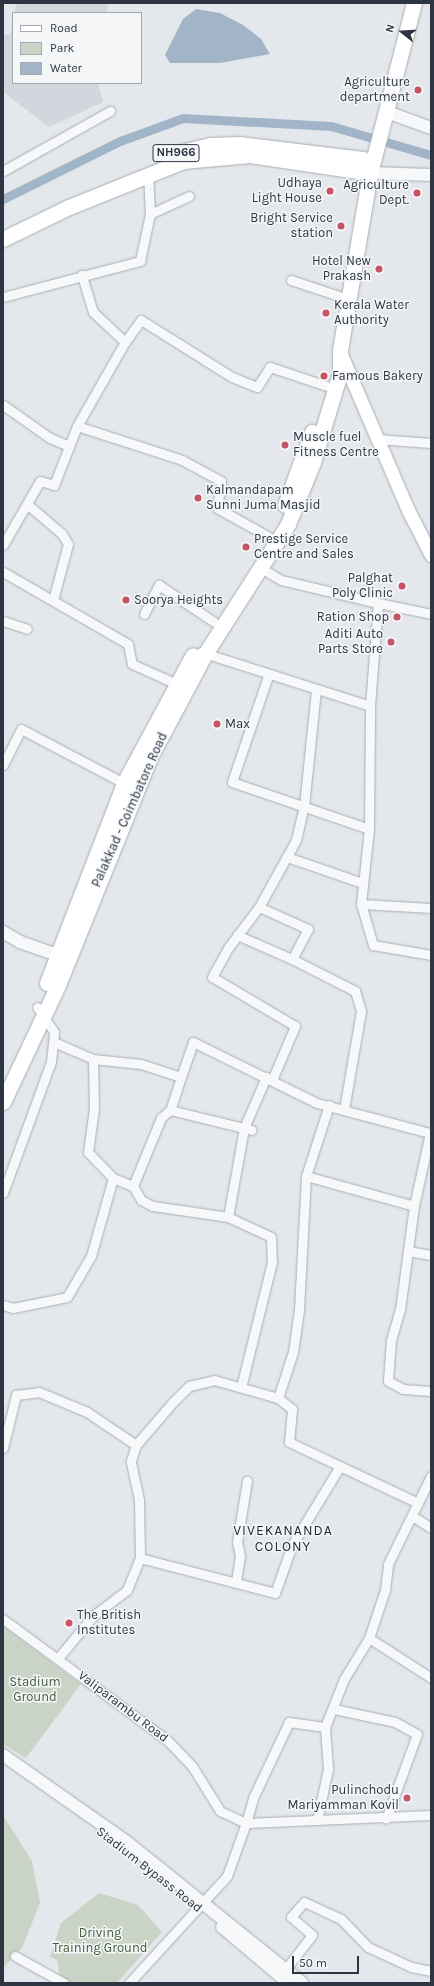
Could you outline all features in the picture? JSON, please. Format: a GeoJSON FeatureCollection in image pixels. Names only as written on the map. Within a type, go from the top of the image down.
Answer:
{"type":"FeatureCollection","features":[{"type":"Feature","properties":{"kind":"main road","name":"Palakkad - Coimbatore Road"},"geometry":{"type":"LineString","coordinates":[[3,1102],[62,957],[177,684],[262,568],[288,524],[313,462],[340,373],[340,350],[348,299],[362,213],[367,205],[367,163],[388,96],[414,3]]}},
{"type":"Feature","properties":{"kind":"main road","name":"NH966"},"geometry":{"type":"LineString","coordinates":[[3,228],[148,163],[187,150],[226,150],[250,155],[367,163]]}},
{"type":"Feature","properties":{"kind":"main road","name":"NH966"},"geometry":{"type":"LineString","coordinates":[[3,239],[148,173],[183,161],[226,150]]}},
{"type":"Feature","properties":{"kind":"main road","name":"Palakkad - Coimbatore Road"},"geometry":{"type":"LineString","coordinates":[[62,957],[124,783],[154,738],[201,652],[214,622],[271,538],[327,386],[332,361],[340,350]]}},
{"type":"Feature","properties":{"kind":"main road"},"geometry":{"type":"LineString","coordinates":[[340,350],[377,439],[426,536],[431,555]]}},
{"type":"Feature","properties":{"kind":"main road","name":"Palakkad - Coimbatore Road"},"geometry":{"type":"LineString","coordinates":[[3,1083],[40,1012]]}},
{"type":"Feature","properties":{"kind":"street"},"geometry":{"type":"LineString","coordinates":[[3,171],[80,124],[110,111]]}},
{"type":"Feature","properties":{"kind":"street"},"geometry":{"type":"LineString","coordinates":[[382,116],[431,128]]}},
{"type":"Feature","properties":{"kind":"street"},"geometry":{"type":"LineString","coordinates":[[367,163],[393,174],[431,175]]}},
{"type":"Feature","properties":{"kind":"street"},"geometry":{"type":"LineString","coordinates":[[3,297],[140,260],[150,214],[148,173]]}},
{"type":"Feature","properties":{"kind":"street"},"geometry":{"type":"LineString","coordinates":[[150,214],[189,196]]}},
{"type":"Feature","properties":{"kind":"street"},"geometry":{"type":"LineString","coordinates":[[82,275],[93,312],[125,342]]}},
{"type":"Feature","properties":{"kind":"street"},"geometry":{"type":"LineString","coordinates":[[291,280],[348,299]]}},
{"type":"Feature","properties":{"kind":"street"},"geometry":{"type":"LineString","coordinates":[[3,545],[40,481],[54,485],[77,426],[125,342],[141,320],[232,377],[257,387],[270,367],[327,386]]}},
{"type":"Feature","properties":{"kind":"street"},"geometry":{"type":"LineString","coordinates":[[3,405],[50,438],[69,446]]}},
{"type":"Feature","properties":{"kind":"street"},"geometry":{"type":"LineString","coordinates":[[77,426],[182,460],[221,481],[217,508],[271,538]]}},
{"type":"Feature","properties":{"kind":"street"},"geometry":{"type":"LineString","coordinates":[[377,439],[431,443]]}},
{"type":"Feature","properties":{"kind":"street"},"geometry":{"type":"LineString","coordinates":[[27,504],[62,534],[68,544],[53,600]]}},
{"type":"Feature","properties":{"kind":"street"},"geometry":{"type":"LineString","coordinates":[[262,568],[281,580],[431,614]]}},
{"type":"Feature","properties":{"kind":"street"},"geometry":{"type":"LineString","coordinates":[[3,572],[128,644],[132,664],[177,684]]}},
{"type":"Feature","properties":{"kind":"street"},"geometry":{"type":"LineString","coordinates":[[144,614],[159,585],[214,622]]}},
{"type":"Feature","properties":{"kind":"street"},"geometry":{"type":"LineString","coordinates":[[378,603],[370,706],[368,829],[361,904],[373,945],[431,955]]}},
{"type":"Feature","properties":{"kind":"street"},"geometry":{"type":"LineString","coordinates":[[3,622],[27,629]]}},
{"type":"Feature","properties":{"kind":"street"},"geometry":{"type":"LineString","coordinates":[[201,652],[268,676],[370,706]]}},
{"type":"Feature","properties":{"kind":"street"},"geometry":{"type":"LineString","coordinates":[[268,676],[232,782],[368,829]]}},
{"type":"Feature","properties":{"kind":"street"},"geometry":{"type":"LineString","coordinates":[[228,1217],[248,1129],[269,1078],[295,1026],[212,977],[237,935],[259,907],[296,840],[304,806],[316,690]]}},
{"type":"Feature","properties":{"kind":"street"},"geometry":{"type":"LineString","coordinates":[[3,765],[21,729],[124,783]]}},
{"type":"Feature","properties":{"kind":"street"},"geometry":{"type":"LineString","coordinates":[[287,857],[362,883]]}},
{"type":"Feature","properties":{"kind":"street"},"geometry":{"type":"LineString","coordinates":[[361,904],[431,908]]}},
{"type":"Feature","properties":{"kind":"street"},"geometry":{"type":"LineString","coordinates":[[259,907],[308,929],[292,959]]}},
{"type":"Feature","properties":{"kind":"street"},"geometry":{"type":"LineString","coordinates":[[3,932],[62,957]]}},
{"type":"Feature","properties":{"kind":"street"},"geometry":{"type":"LineString","coordinates":[[237,935],[292,959],[355,991],[361,1011],[344,1109]]}},
{"type":"Feature","properties":{"kind":"street"},"geometry":{"type":"LineString","coordinates":[[3,1193],[48,1080],[54,1042],[54,1032],[40,1012]]}},
{"type":"Feature","properties":{"kind":"street"},"geometry":{"type":"LineString","coordinates":[[54,1042],[93,1059],[141,1064],[181,1076]]}},
{"type":"Feature","properties":{"kind":"street"},"geometry":{"type":"LineString","coordinates":[[133,1186],[161,1118],[170,1110],[192,1042],[329,1105],[431,1131],[429,1158],[414,1206],[400,1309],[391,1340],[388,1381],[402,1389],[431,1391]]}},
{"type":"Feature","properties":{"kind":"street"},"geometry":{"type":"LineString","coordinates":[[93,1059],[94,1108],[88,1152],[113,1178],[133,1186],[141,1200],[153,1206],[228,1217],[270,1237],[272,1262],[242,1387]]}},
{"type":"Feature","properties":{"kind":"street"},"geometry":{"type":"LineString","coordinates":[[278,1398],[293,1352],[299,1310],[306,1176],[329,1105]]}},
{"type":"Feature","properties":{"kind":"street"},"geometry":{"type":"LineString","coordinates":[[170,1110],[248,1129]]}},
{"type":"Feature","properties":{"kind":"street"},"geometry":{"type":"LineString","coordinates":[[306,1176],[414,1206]]}},
{"type":"Feature","properties":{"kind":"street"},"geometry":{"type":"LineString","coordinates":[[3,1305],[13,1308],[67,1297],[91,1256],[113,1178]]}},
{"type":"Feature","properties":{"kind":"street"},"geometry":{"type":"LineString","coordinates":[[408,1251],[431,1255]]}},
{"type":"Feature","properties":{"kind":"street"},"geometry":{"type":"LineString","coordinates":[[58,1658],[94,1615],[127,1590],[140,1558],[139,1500],[131,1461],[136,1445],[189,1386],[214,1380],[278,1398],[292,1409],[289,1442],[418,1503]]}},
{"type":"Feature","properties":{"kind":"street"},"geometry":{"type":"LineString","coordinates":[[3,1448],[16,1395],[39,1392],[87,1412],[136,1445]]}},
{"type":"Feature","properties":{"kind":"street"},"geometry":{"type":"LineString","coordinates":[[140,1558],[275,1593],[292,1545],[340,1466]]}},
{"type":"Feature","properties":{"kind":"street"},"geometry":{"type":"LineString","coordinates":[[317,1820],[328,1768],[325,1727],[334,1709],[344,1679],[369,1638],[385,1590],[388,1564],[414,1517],[418,1503],[431,1476]]}},
{"type":"Feature","properties":{"kind":"street"},"geometry":{"type":"LineString","coordinates":[[236,1582],[240,1556],[237,1542],[247,1481]]}},
{"type":"Feature","properties":{"kind":"street"},"geometry":{"type":"LineString","coordinates":[[414,1517],[431,1528]]}},
{"type":"Feature","properties":{"kind":"street","name":"Valiparambu Road"},"geometry":{"type":"LineString","coordinates":[[3,1619],[58,1658],[166,1739],[192,1766],[220,1811],[246,1823]]}},
{"type":"Feature","properties":{"kind":"street"},"geometry":{"type":"LineString","coordinates":[[369,1638],[430,1674]]}},
{"type":"Feature","properties":{"kind":"street"},"geometry":{"type":"LineString","coordinates":[[334,1709],[395,1722],[417,1734],[386,1819]]}},
{"type":"Feature","properties":{"kind":"street"},"geometry":{"type":"LineString","coordinates":[[129,1983],[199,1903],[227,1876],[246,1823],[253,1798],[289,1722],[325,1727]]}},
{"type":"Feature","properties":{"kind":"street"},"geometry":{"type":"LineString","coordinates":[[3,1756],[128,1843],[199,1903],[302,1983]]}},
{"type":"Feature","properties":{"kind":"street","name":"Stadium Bypass Road"},"geometry":{"type":"LineString","coordinates":[[3,1764],[199,1903],[289,1983]]}},
{"type":"Feature","properties":{"kind":"street"},"geometry":{"type":"LineString","coordinates":[[246,1823],[386,1819],[431,1815]]}},
{"type":"Feature","properties":{"kind":"street"},"geometry":{"type":"LineString","coordinates":[[285,1970],[312,1935],[291,1917],[304,1902],[341,1920],[368,1947],[410,1967],[431,1971]]}},
{"type":"Feature","properties":{"kind":"street"},"geometry":{"type":"LineString","coordinates":[[15,1956],[64,1983]]}},
{"type":"Feature","properties":{"kind":"shaded area"},"geometry":{"type":"Polygon","coordinates":[[[17,3],[108,3],[107,12],[14,12],[17,3]]]}},
{"type":"Feature","properties":{"kind":"shaded area"},"geometry":{"type":"Polygon","coordinates":[[[12,25],[12,84],[98,84],[103,102],[49,127],[3,92],[3,34],[10,35],[12,25]]]}},
{"type":"Feature","properties":{"kind":"green space","name":"Stadium Ground"},"geometry":{"type":"Polygon","coordinates":[[[3,1626],[81,1684],[26,1758],[3,1744],[3,1626]]]}},
{"type":"Feature","properties":{"kind":"green space"},"geometry":{"type":"Polygon","coordinates":[[[3,1815],[32,1861],[40,1903],[22,1948],[3,1968],[3,1815]]]}},
{"type":"Feature","properties":{"kind":"green space","name":"Driving Training Ground"},"geometry":{"type":"Polygon","coordinates":[[[99,1893],[138,1905],[162,1932],[117,1983],[61,1983],[57,1960],[50,1957],[61,1923],[99,1893]]]}},
{"type":"Feature","properties":{"kind":"water"},"geometry":{"type":"Polygon","coordinates":[[[196,9],[220,13],[243,25],[261,39],[270,54],[220,63],[170,63],[165,55],[183,19],[196,9]]]}},
{"type":"Feature","properties":{"kind":"waterway"},"geometry":{"type":"LineString","coordinates":[[3,199],[120,141],[183,118],[331,126],[431,155]]}},
{"type":"Feature","properties":{"kind":"place","name":"Agriculture department"},"geometry":{"type":"Point","coordinates":[418,90]}},
{"type":"Feature","properties":{"kind":"place","name":"Udhaya Light House"},"geometry":{"type":"Point","coordinates":[330,191]}},
{"type":"Feature","properties":{"kind":"place","name":"Agriculture Dept."},"geometry":{"type":"Point","coordinates":[417,193]}},
{"type":"Feature","properties":{"kind":"place","name":"Bright Service station"},"geometry":{"type":"Point","coordinates":[341,226]}},
{"type":"Feature","properties":{"kind":"place","name":"Hotel New Prakash"},"geometry":{"type":"Point","coordinates":[379,269]}},
{"type":"Feature","properties":{"kind":"place","name":"Kerala Water Authority"},"geometry":{"type":"Point","coordinates":[326,313]}},
{"type":"Feature","properties":{"kind":"place","name":"Famous Bakery"},"geometry":{"type":"Point","coordinates":[324,376]}},
{"type":"Feature","properties":{"kind":"place","name":"Muscle fuel Fitness Centre"},"geometry":{"type":"Point","coordinates":[285,445]}},
{"type":"Feature","properties":{"kind":"place","name":"Kalmandapam Sunni Juma Masjid"},"geometry":{"type":"Point","coordinates":[198,498]}},
{"type":"Feature","properties":{"kind":"place","name":"Prestige Service Centre and Sales"},"geometry":{"type":"Point","coordinates":[246,547]}},
{"type":"Feature","properties":{"kind":"place","name":"Palghat Poly Clinic"},"geometry":{"type":"Point","coordinates":[402,586]}},
{"type":"Feature","properties":{"kind":"place","name":"Soorya Heights"},"geometry":{"type":"Point","coordinates":[126,600]}},
{"type":"Feature","properties":{"kind":"place","name":"Ration Shop"},"geometry":{"type":"Point","coordinates":[397,617]}},
{"type":"Feature","properties":{"kind":"place","name":"Aditi Auto Parts Store"},"geometry":{"type":"Point","coordinates":[391,642]}},
{"type":"Feature","properties":{"kind":"place","name":"Max"},"geometry":{"type":"Point","coordinates":[217,724]}},
{"type":"Feature","properties":{"kind":"place","name":"The British Institutes"},"geometry":{"type":"Point","coordinates":[69,1623]}},
{"type":"Feature","properties":{"kind":"place","name":"Pulinchodu Mariyamman Kovil"},"geometry":{"type":"Point","coordinates":[407,1798]}},
{"type":"Feature","properties":{"kind":"district","name":"VIVEKANANDA COLONY"},"geometry":{"type":"Point","coordinates":[283,1540]}}]}
